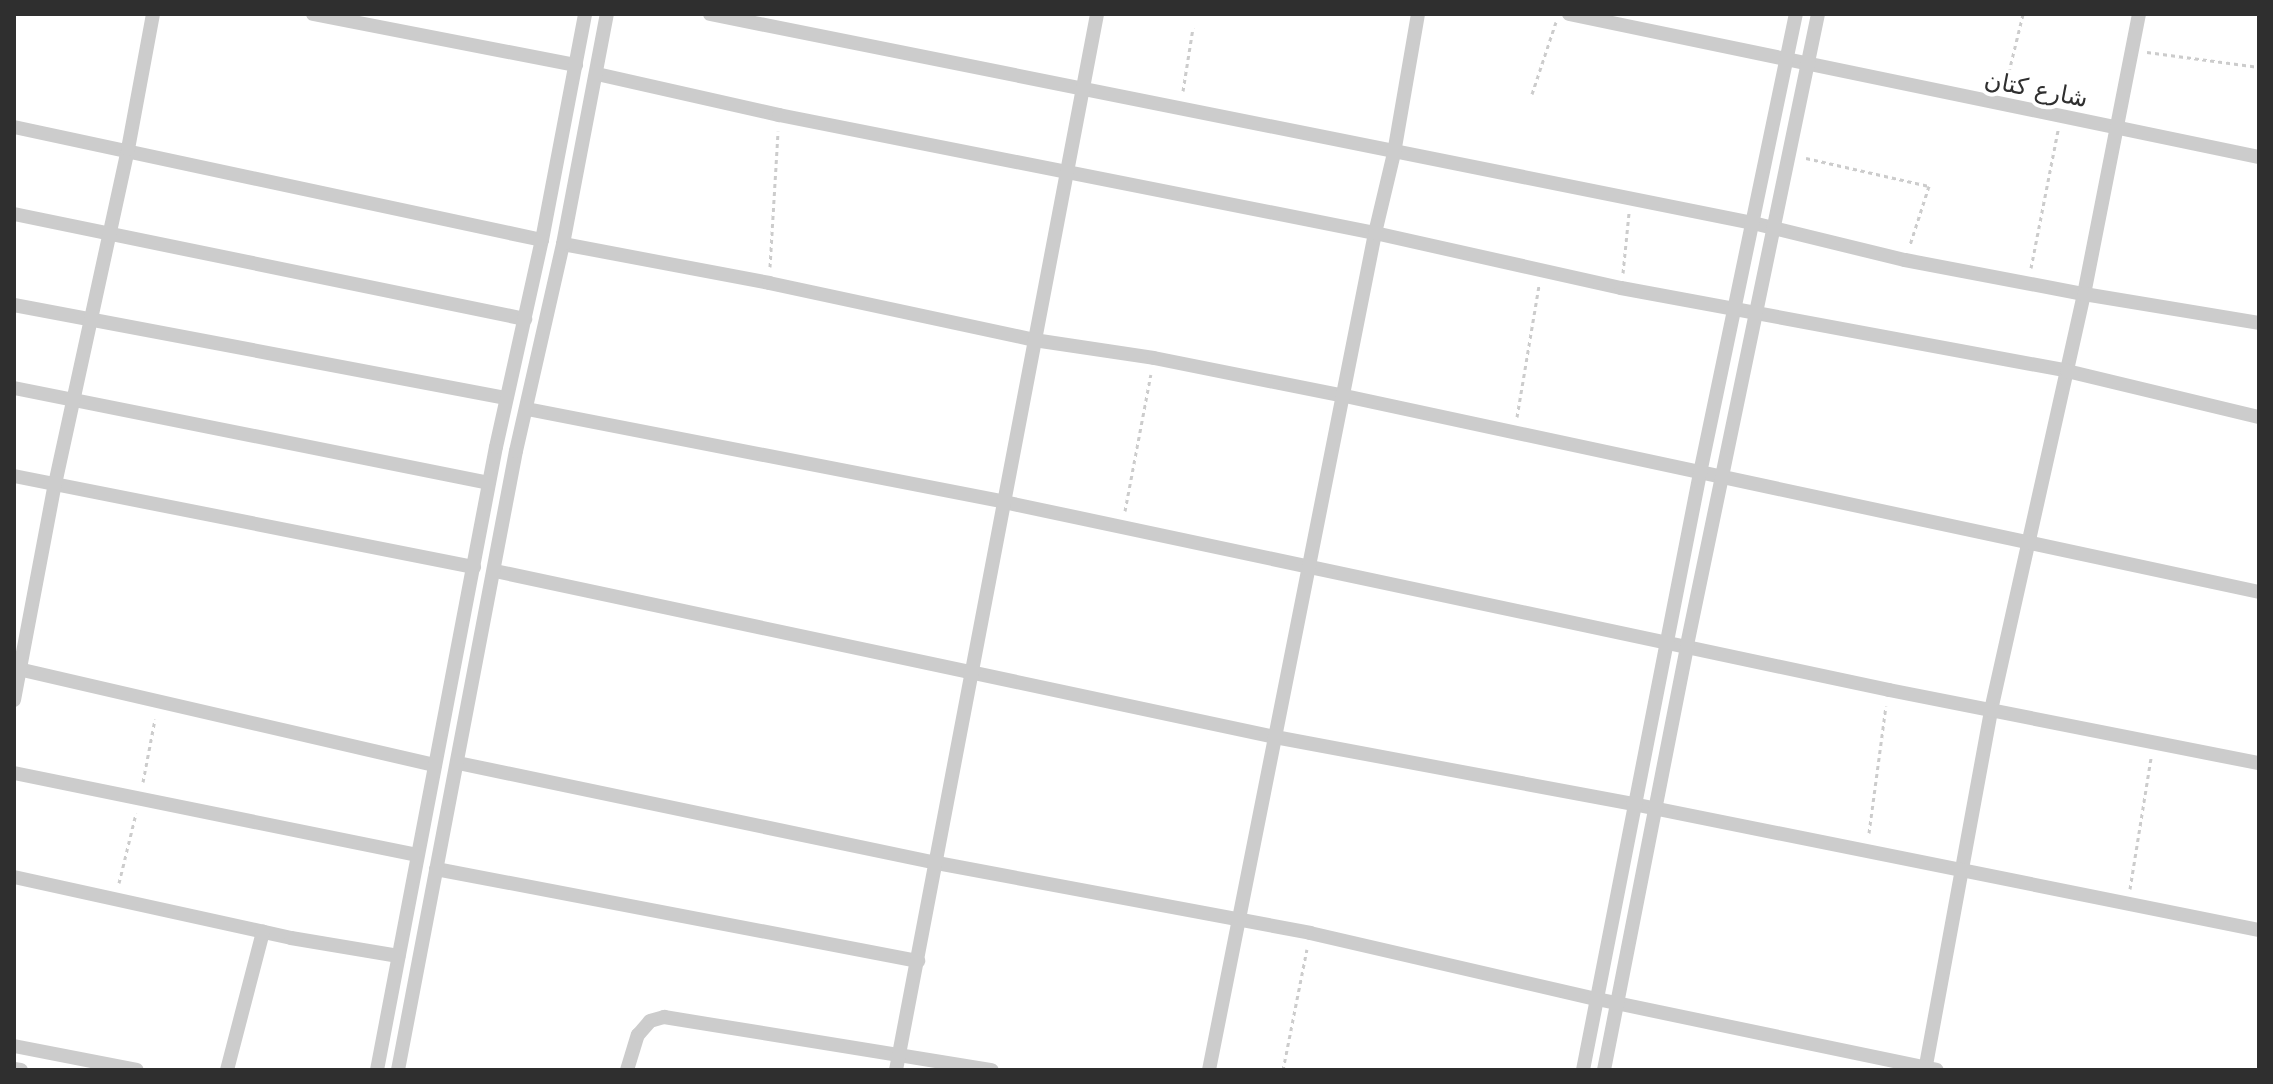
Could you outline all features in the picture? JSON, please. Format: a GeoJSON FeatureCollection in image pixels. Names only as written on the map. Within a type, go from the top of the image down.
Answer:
{"type":"FeatureCollection","features":[{"type":"Feature","properties":{"kind":"street"},"geometry":{"type":"LineString","coordinates":[[14,700],[16,669],[128,149],[153,14]]}},
{"type":"Feature","properties":{"kind":"street"},"geometry":{"type":"LineString","coordinates":[[313,14],[576,65]]}},
{"type":"Feature","properties":{"kind":"street"},"geometry":{"type":"LineString","coordinates":[[377,1070],[489,483],[564,133],[585,14]]}},
{"type":"Feature","properties":{"kind":"street"},"geometry":{"type":"LineString","coordinates":[[398,1070],[607,14]]}},
{"type":"Feature","properties":{"kind":"street"},"geometry":{"type":"LineString","coordinates":[[710,14],[1753,223],[1905,260],[2259,323]]}},
{"type":"Feature","properties":{"kind":"street"},"geometry":{"type":"LineString","coordinates":[[896,1070],[1097,14]]}},
{"type":"Feature","properties":{"kind":"street"},"geometry":{"type":"LineString","coordinates":[[1209,1070],[1375,233],[1394,153],[1418,14]]}},
{"type":"Feature","properties":{"kind":"street","name":"شارع كتان"},"geometry":{"type":"LineString","coordinates":[[1569,14],[2259,157]]}},
{"type":"Feature","properties":{"kind":"street"},"geometry":{"type":"LineString","coordinates":[[1583,1070],[1633,804],[1796,14]]}},
{"type":"Feature","properties":{"kind":"street"},"geometry":{"type":"LineString","coordinates":[[1604,1070],[1771,228],[1818,14]]}},
{"type":"Feature","properties":{"kind":"street"},"geometry":{"type":"LineString","coordinates":[[458,763],[937,863],[1310,933],[1597,999],[1929,1069],[1991,711],[2084,294],[2139,14]]}},
{"type":"Feature","properties":{"kind":"street"},"geometry":{"type":"LineString","coordinates":[[597,74],[779,115],[1375,233],[1621,288],[2067,371],[2259,417]]}},
{"type":"Feature","properties":{"kind":"street"},"geometry":{"type":"LineString","coordinates":[[14,127],[542,240]]}},
{"type":"Feature","properties":{"kind":"street"},"geometry":{"type":"LineString","coordinates":[[564,133],[584,138]]}},
{"type":"Feature","properties":{"kind":"street"},"geometry":{"type":"LineString","coordinates":[[14,214],[525,319]]}},
{"type":"Feature","properties":{"kind":"street"},"geometry":{"type":"LineString","coordinates":[[563,244],[769,283],[1034,340],[1154,358],[1345,396],[2259,592]]}},
{"type":"Feature","properties":{"kind":"street"},"geometry":{"type":"LineString","coordinates":[[14,305],[506,398]]}},
{"type":"Feature","properties":{"kind":"street"},"geometry":{"type":"LineString","coordinates":[[14,388],[489,483]]}},
{"type":"Feature","properties":{"kind":"street"},"geometry":{"type":"LineString","coordinates":[[527,409],[1004,502],[1310,569],[1667,640],[1889,690],[2259,763]]}},
{"type":"Feature","properties":{"kind":"street"},"geometry":{"type":"LineString","coordinates":[[14,476],[474,567]]}},
{"type":"Feature","properties":{"kind":"street"},"geometry":{"type":"LineString","coordinates":[[495,571],[970,669],[1275,737],[1633,804],[2259,930]]}},
{"type":"Feature","properties":{"kind":"street"},"geometry":{"type":"LineString","coordinates":[[458,649],[479,652]]}},
{"type":"Feature","properties":{"kind":"street"},"geometry":{"type":"LineString","coordinates":[[16,669],[435,765]]}},
{"type":"Feature","properties":{"kind":"street"},"geometry":{"type":"LineString","coordinates":[[14,773],[417,855]]}},
{"type":"Feature","properties":{"kind":"street"},"geometry":{"type":"LineString","coordinates":[[436,869],[918,961]]}},
{"type":"Feature","properties":{"kind":"street"},"geometry":{"type":"LineString","coordinates":[[14,877],[263,932],[399,956]]}},
{"type":"Feature","properties":{"kind":"street"},"geometry":{"type":"LineString","coordinates":[[227,1070],[263,932]]}},
{"type":"Feature","properties":{"kind":"street"},"geometry":{"type":"LineString","coordinates":[[627,1070],[638,1035],[650,1021],[664,1017],[992,1070]]}},
{"type":"Feature","properties":{"kind":"street"},"geometry":{"type":"LineString","coordinates":[[14,1046],[137,1070]]}},
{"type":"Feature","properties":{"kind":"street"},"geometry":{"type":"LineString","coordinates":[[14,1069],[21,1070]]}},
{"type":"Feature","properties":{"kind":"path"},"geometry":{"type":"LineString","coordinates":[[1532,94],[1559,14]]}},
{"type":"Feature","properties":{"kind":"path"},"geometry":{"type":"LineString","coordinates":[[2000,105],[2023,14]]}},
{"type":"Feature","properties":{"kind":"path"},"geometry":{"type":"LineString","coordinates":[[1180,107],[1193,28]]}},
{"type":"Feature","properties":{"kind":"path"},"geometry":{"type":"LineString","coordinates":[[2132,50],[2259,67]]}},
{"type":"Feature","properties":{"kind":"path"},"geometry":{"type":"LineString","coordinates":[[769,283],[779,115]]}},
{"type":"Feature","properties":{"kind":"path"},"geometry":{"type":"LineString","coordinates":[[2028,283],[2060,117]]}},
{"type":"Feature","properties":{"kind":"path"},"geometry":{"type":"LineString","coordinates":[[1787,153],[1929,186],[1905,260]]}},
{"type":"Feature","properties":{"kind":"path"},"geometry":{"type":"LineString","coordinates":[[1621,288],[1631,199]]}},
{"type":"Feature","properties":{"kind":"path"},"geometry":{"type":"LineString","coordinates":[[1514,433],[1542,271]]}},
{"type":"Feature","properties":{"kind":"path"},"geometry":{"type":"LineString","coordinates":[[1122,528],[1154,358]]}},
{"type":"Feature","properties":{"kind":"path"},"geometry":{"type":"LineString","coordinates":[[1866,852],[1889,690]]}},
{"type":"Feature","properties":{"kind":"path"},"geometry":{"type":"LineString","coordinates":[[2127,904],[2154,744]]}},
{"type":"Feature","properties":{"kind":"path"},"geometry":{"type":"LineString","coordinates":[[1283,1070],[1310,933]]}}]}
